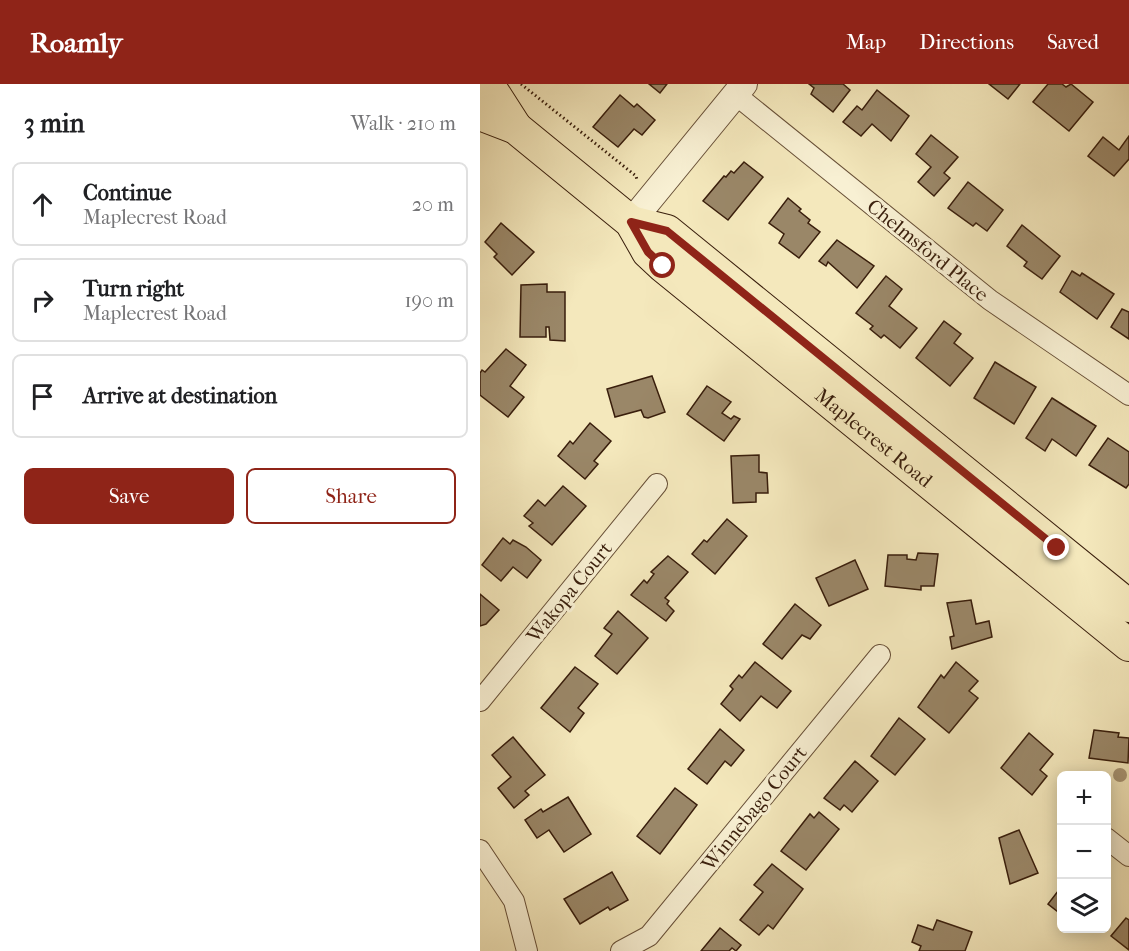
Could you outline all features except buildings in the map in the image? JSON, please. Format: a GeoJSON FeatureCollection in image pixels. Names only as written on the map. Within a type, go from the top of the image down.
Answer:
{"type":"FeatureCollection","features":[{"type":"Feature","properties":{"kind":"main road","name":"Maplecrest Road"},"geometry":{"type":"LineString","coordinates":[[485,84],[516,128],[631,222],[648,252],[663,266],[1129,645]]}},
{"type":"Feature","properties":{"kind":"main road","name":"Maplecrest Road"},"geometry":{"type":"LineString","coordinates":[[480,114],[516,128]]}},
{"type":"Feature","properties":{"kind":"main road","name":"Maplecrest Road"},"geometry":{"type":"LineString","coordinates":[[631,222],[667,231],[1129,606]]}},
{"type":"Feature","properties":{"kind":"street"},"geometry":{"type":"LineString","coordinates":[[631,222],[740,89]]}},
{"type":"Feature","properties":{"kind":"street","name":"Chelmsford Place"},"geometry":{"type":"LineString","coordinates":[[740,89],[983,295],[1129,396]]}},
{"type":"Feature","properties":{"kind":"street","name":"Wakopa Court"},"geometry":{"type":"LineString","coordinates":[[480,701],[657,484]]}},
{"type":"Feature","properties":{"kind":"street","name":"Winnebago Court"},"geometry":{"type":"LineString","coordinates":[[621,951],[649,936],[880,655]]}},
{"type":"Feature","properties":{"kind":"street"},"geometry":{"type":"LineString","coordinates":[[1111,841],[1129,856]]}},
{"type":"Feature","properties":{"kind":"street"},"geometry":{"type":"LineString","coordinates":[[480,850],[514,901],[526,951]]}},
{"type":"Feature","properties":{"kind":"path"},"geometry":{"type":"LineString","coordinates":[[521,84],[636,176]]}},
{"type":"Feature","properties":{"kind":"route"},"geometry":{"type":"LineString","coordinates":[[663,266],[648,252],[631,222],[667,231],[1057,548]]}}]}
